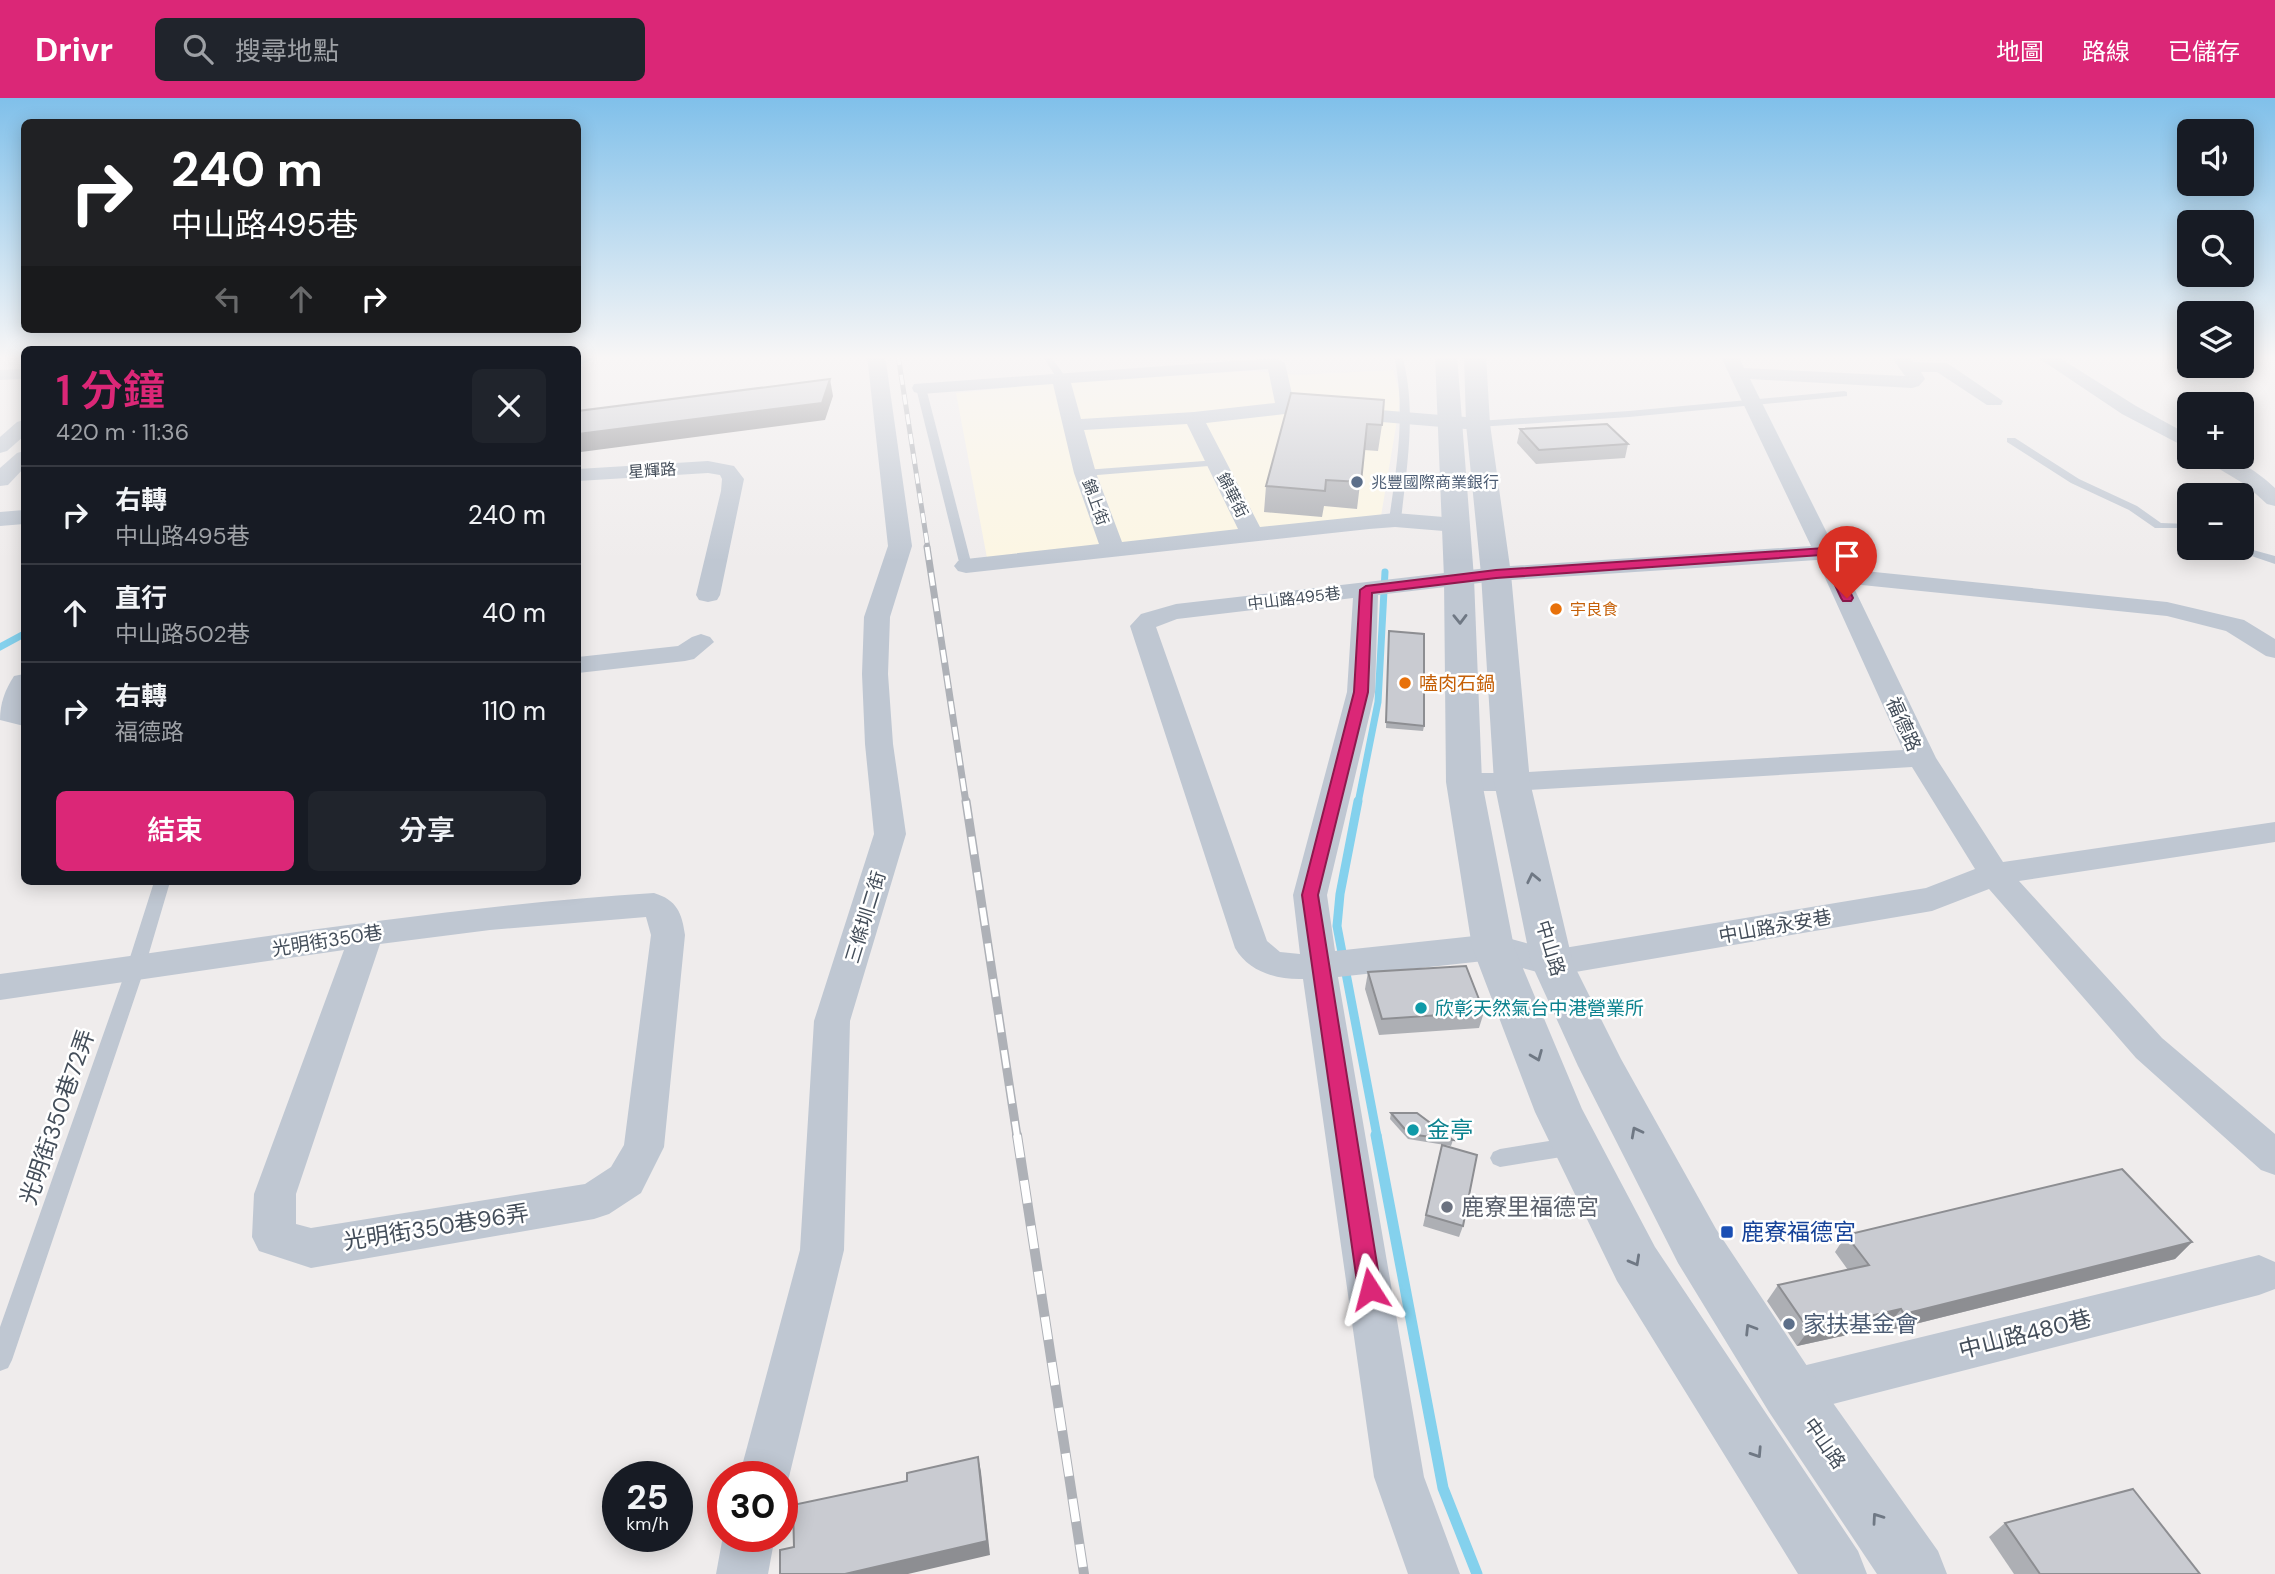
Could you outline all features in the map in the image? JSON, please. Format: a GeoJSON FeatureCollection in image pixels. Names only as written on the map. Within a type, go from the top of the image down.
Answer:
{"type":"FeatureCollection","features":[{"type":"Feature","properties":{"kind":"street","name":"三條圳二街"},"geometry":{"type":"LineString","coordinates":[[768,1461],[822,1250],[832,1021],[890,834],[879,744],[875,674],[877,617],[900,546],[885,424]]}},
{"type":"Feature","properties":{"kind":"street"},"geometry":{"type":"LineString","coordinates":[[1074,425],[1093,424]]}},
{"type":"Feature","properties":{"kind":"street","name":"錦華街"},"geometry":{"type":"LineString","coordinates":[[1197,424],[1253,536]]}},
{"type":"Feature","properties":{"kind":"street","name":"中山路"},"geometry":{"type":"LineString","coordinates":[[1464,424],[1456,524],[1478,576],[1464,782],[1493,947],[1559,1112],[1636,1265],[1835,1574]]}},
{"type":"Feature","properties":{"kind":"street","name":"中山路"},"geometry":{"type":"LineString","coordinates":[[1464,424],[1478,576],[1512,782],[1552,963],[1601,1066],[1697,1246],[1790,1392],[1915,1574]]}},
{"type":"Feature","properties":{"kind":"street","name":"福德路"},"geometry":{"type":"LineString","coordinates":[[1464,782],[1512,782],[1921,758],[1764,424]]}},
{"type":"Feature","properties":{"kind":"street"},"geometry":{"type":"LineString","coordinates":[[2154,424],[2177,436]]}},
{"type":"Feature","properties":{"kind":"street","name":"錦上街"},"geometry":{"type":"LineString","coordinates":[[1074,425],[1085,472],[1113,550]]}},
{"type":"Feature","properties":{"kind":"street"},"geometry":{"type":"LineString","coordinates":[[0,447],[21,429]]}},
{"type":"Feature","properties":{"kind":"street"},"geometry":{"type":"LineString","coordinates":[[0,480],[21,460]]}},
{"type":"Feature","properties":{"kind":"street","name":"星輝路"},"geometry":{"type":"LineString","coordinates":[[581,475],[708,467],[727,470],[733,479],[732,491],[708,595]]}},
{"type":"Feature","properties":{"kind":"street"},"geometry":{"type":"LineString","coordinates":[[2234,469],[2254,480],[2275,499]]}},
{"type":"Feature","properties":{"kind":"street"},"geometry":{"type":"LineString","coordinates":[[0,519],[21,517]]}},
{"type":"Feature","properties":{"kind":"street"},"geometry":{"type":"LineString","coordinates":[[966,566],[1395,520],[1456,524]]}},
{"type":"Feature","properties":{"kind":"street","name":"中山路495巷"},"geometry":{"type":"LineString","coordinates":[[1319,966],[1286,967],[1268,961],[1252,948],[1143,626],[1150,619],[1176,612],[1478,576],[1825,552]]}},
{"type":"Feature","properties":{"kind":"street"},"geometry":{"type":"LineString","coordinates":[[1836,576],[2167,609],[2235,625],[2275,650]]}},
{"type":"Feature","properties":{"kind":"street"},"geometry":{"type":"LineString","coordinates":[[1366,590],[1361,692],[1310,895],[1399,1477],[1434,1574]]}},
{"type":"Feature","properties":{"kind":"street"},"geometry":{"type":"LineString","coordinates":[[581,665],[685,653],[701,642]]}},
{"type":"Feature","properties":{"kind":"street"},"geometry":{"type":"LineString","coordinates":[[21,688],[9,714],[21,717]]}},
{"type":"Feature","properties":{"kind":"street"},"geometry":{"type":"LineString","coordinates":[[1921,758],[1994,874],[2149,1048],[2275,1158]]}},
{"type":"Feature","properties":{"kind":"street","name":"中山路永安巷"},"geometry":{"type":"LineString","coordinates":[[1552,963],[1932,899],[1994,874],[2275,832]]}},
{"type":"Feature","properties":{"kind":"street","name":"光明街350巷"},"geometry":{"type":"LineString","coordinates":[[0,987],[135,970],[366,933],[603,907],[654,905]]}},
{"type":"Feature","properties":{"kind":"street","name":"光明街350巷96弄"},"geometry":{"type":"LineString","coordinates":[[366,933],[275,1194],[274,1237],[311,1248],[594,1201],[626,1180],[644,1147],[668,935],[665,915],[654,905]]}},
{"type":"Feature","properties":{"kind":"street"},"geometry":{"type":"LineString","coordinates":[[1319,966],[1493,947],[1552,963]]}},
{"type":"Feature","properties":{"kind":"street","name":"中山路480巷"},"geometry":{"type":"LineString","coordinates":[[1790,1392],[2259,1275]]}},
{"type":"Feature","properties":{"kind":"street"},"geometry":{"type":"LineString","coordinates":[[742,1574],[746,1552]]}},
{"type":"Feature","properties":{"kind":"lane"},"geometry":{"type":"LineString","coordinates":[[930,424],[966,566]]}},
{"type":"Feature","properties":{"kind":"lane"},"geometry":{"type":"LineString","coordinates":[[1395,520],[1405,424]]}},
{"type":"Feature","properties":{"kind":"lane"},"geometry":{"type":"LineString","coordinates":[[2011,440],[2075,481],[2133,508],[2159,526],[2177,525]]}},
{"type":"Feature","properties":{"kind":"lane"},"geometry":{"type":"LineString","coordinates":[[1085,472],[1217,463]]}},
{"type":"Feature","properties":{"kind":"lane"},"geometry":{"type":"LineString","coordinates":[[2254,554],[2275,560]]}},
{"type":"Feature","properties":{"kind":"lane","name":"光明街350巷72弄"},"geometry":{"type":"LineString","coordinates":[[0,1360],[135,970],[161,885]]}},
{"type":"Feature","properties":{"kind":"lane"},"geometry":{"type":"LineString","coordinates":[[1500,1158],[1576,1146]]}},
{"type":"Feature","properties":{"kind":"shaded area"},"geometry":{"type":"Polygon","coordinates":[[[962,424],[1396,424],[1381,516],[987,558],[962,424]]]}},
{"type":"Feature","properties":{"kind":"building"},"geometry":{"type":"Polygon","coordinates":[[[581,424],[658,424],[581,434],[581,424]]]}},
{"type":"Feature","properties":{"kind":"building"},"geometry":{"type":"Polygon","coordinates":[[[1283,424],[1382,424],[1367,424],[1361,482],[1326,480],[1325,491],[1266,486],[1283,424]]]}},
{"type":"Feature","properties":{"kind":"building"},"geometry":{"type":"Polygon","coordinates":[[[1607,424],[1628,444],[1539,450],[1520,429],[1607,424]]]}},
{"type":"Feature","properties":{"kind":"building","name":"嗑肉石鍋"},"geometry":{"type":"Polygon","coordinates":[[[1389,631],[1424,634],[1424,726],[1386,722],[1389,631]]]}},
{"type":"Feature","properties":{"kind":"building"},"geometry":{"type":"Polygon","coordinates":[[[1466,966],[1484,1012],[1382,1019],[1368,972],[1466,966]]]}},
{"type":"Feature","properties":{"kind":"building"},"geometry":{"type":"Polygon","coordinates":[[[1391,1113],[1417,1113],[1453,1140],[1409,1134],[1391,1113]]]}},
{"type":"Feature","properties":{"kind":"building","name":"鹿寮里福德宮"},"geometry":{"type":"Polygon","coordinates":[[[1442,1145],[1477,1155],[1463,1226],[1426,1215],[1442,1145]]]}},
{"type":"Feature","properties":{"kind":"building"},"geometry":{"type":"Polygon","coordinates":[[[2122,1169],[2192,1242],[1904,1314],[1901,1309],[1809,1330],[1778,1285],[1869,1265],[1846,1235],[2122,1169]]]}},
{"type":"Feature","properties":{"kind":"building"},"geometry":{"type":"Polygon","coordinates":[[[978,1457],[987,1541],[845,1574],[780,1574],[780,1552],[798,1552],[798,1504],[907,1481],[907,1473],[978,1457]]]}},
{"type":"Feature","properties":{"kind":"building"},"geometry":{"type":"Polygon","coordinates":[[[2133,1489],[2200,1574],[2040,1574],[2005,1523],[2133,1489]]]}},
{"type":"Feature","properties":{"kind":"waterway"},"geometry":{"type":"LineString","coordinates":[[1358,803],[1378,702],[1385,572]]}},
{"type":"Feature","properties":{"kind":"waterway"},"geometry":{"type":"LineString","coordinates":[[0,647],[21,636]]}},
{"type":"Feature","properties":{"kind":"waterway"},"geometry":{"type":"LineString","coordinates":[[1358,801],[1340,894],[1337,926],[1377,1136]]}},
{"type":"Feature","properties":{"kind":"waterway"},"geometry":{"type":"LineString","coordinates":[[1376,1135],[1443,1488],[1477,1574]]}},
{"type":"Feature","properties":{"kind":"railway"},"geometry":{"type":"LineString","coordinates":[[909,424],[928,549]]}},
{"type":"Feature","properties":{"kind":"railway"},"geometry":{"type":"LineString","coordinates":[[927,547],[966,803]]}},
{"type":"Feature","properties":{"kind":"railway"},"geometry":{"type":"LineString","coordinates":[[966,801],[1017,1136]]}},
{"type":"Feature","properties":{"kind":"railway"},"geometry":{"type":"LineString","coordinates":[[1017,1135],[1084,1574]]}},
{"type":"Feature","properties":{"kind":"place","name":"兆豐國際商業銀行"},"geometry":{"type":"Point","coordinates":[1357,482]}},
{"type":"Feature","properties":{"kind":"place","name":"宇良食"},"geometry":{"type":"Point","coordinates":[1556,609]}},
{"type":"Feature","properties":{"kind":"place","name":"嗑肉石鍋"},"geometry":{"type":"Point","coordinates":[1405,683]}},
{"type":"Feature","properties":{"kind":"place","name":"欣彰天然氣台中港營業所"},"geometry":{"type":"Point","coordinates":[1421,1008]}},
{"type":"Feature","properties":{"kind":"place","name":"金亭"},"geometry":{"type":"Point","coordinates":[1413,1130]}},
{"type":"Feature","properties":{"kind":"place","name":"鹿寮里福德宮"},"geometry":{"type":"Point","coordinates":[1447,1207]}},
{"type":"Feature","properties":{"kind":"place","name":"鹿寮福德宮"},"geometry":{"type":"Point","coordinates":[1727,1232]}},
{"type":"Feature","properties":{"kind":"place","name":"家扶基金會"},"geometry":{"type":"Point","coordinates":[1789,1324]}},
{"type":"Feature","properties":{"kind":"route"},"geometry":{"type":"LineString","coordinates":[[1370,1289],[1310,895],[1361,692],[1366,590],[1496,574],[1825,552],[1847,598]]}}]}
